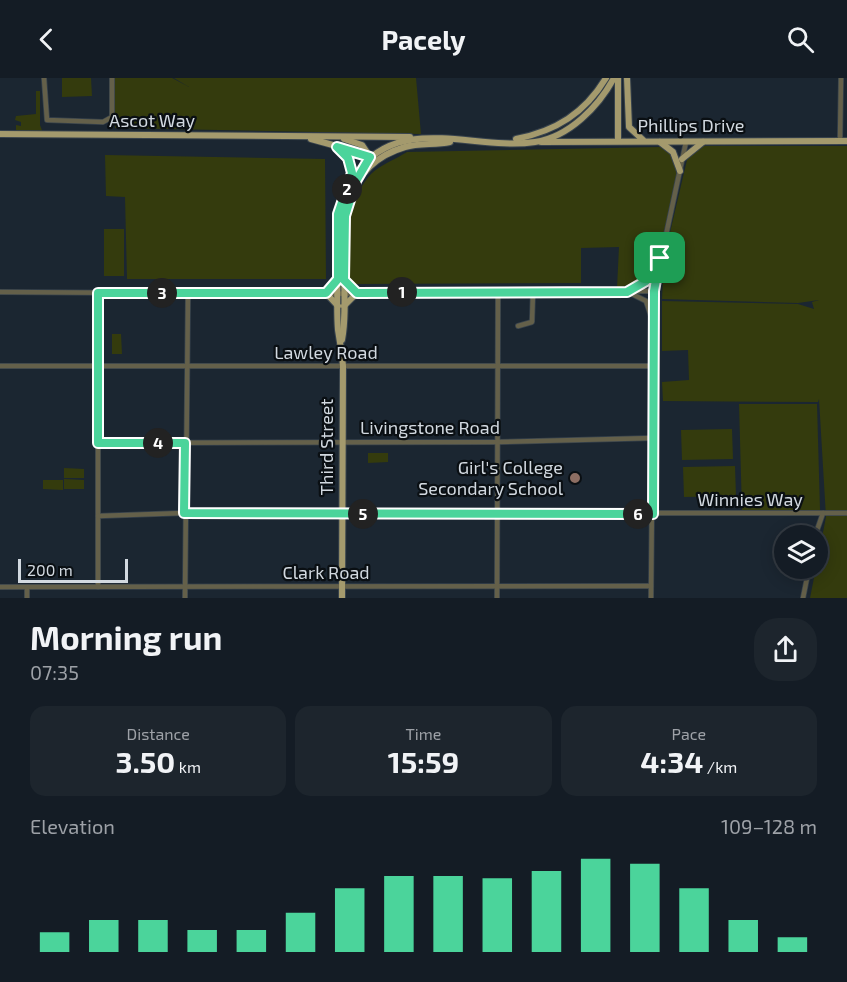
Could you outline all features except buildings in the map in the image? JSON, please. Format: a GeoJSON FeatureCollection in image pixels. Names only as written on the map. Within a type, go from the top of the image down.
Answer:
{"type":"FeatureCollection","features":[{"type":"Feature","properties":{"kind":"main road"},"geometry":{"type":"LineString","coordinates":[[304,137],[370,157],[393,148],[454,141],[504,141],[541,133],[570,119],[594,98],[606,78]]}},
{"type":"Feature","properties":{"kind":"main road"},"geometry":{"type":"LineString","coordinates":[[616,78],[618,141]]}},
{"type":"Feature","properties":{"kind":"main road"},"geometry":{"type":"LineString","coordinates":[[535,142],[573,125],[594,107],[616,78]]}},
{"type":"Feature","properties":{"kind":"main road"},"geometry":{"type":"LineString","coordinates":[[627,78],[629,126],[638,137],[646,142]]}},
{"type":"Feature","properties":{"kind":"main road","name":"Ascot Way"},"geometry":{"type":"LineString","coordinates":[[0,134],[304,137],[400,135],[454,141]]}},
{"type":"Feature","properties":{"kind":"main road"},"geometry":{"type":"LineString","coordinates":[[338,137],[362,145],[370,157]]}},
{"type":"Feature","properties":{"kind":"main road"},"geometry":{"type":"LineString","coordinates":[[352,186],[370,157],[394,143],[416,138]]}},
{"type":"Feature","properties":{"kind":"main road","name":"Phillips Drive"},"geometry":{"type":"LineString","coordinates":[[504,141],[844,141]]}},
{"type":"Feature","properties":{"kind":"main road"},"geometry":{"type":"LineString","coordinates":[[682,159],[704,141]]}},
{"type":"Feature","properties":{"kind":"main road"},"geometry":{"type":"LineString","coordinates":[[659,142],[673,152],[680,171]]}},
{"type":"Feature","properties":{"kind":"main road"},"geometry":{"type":"LineString","coordinates":[[337,147],[350,165],[352,186]]}},
{"type":"Feature","properties":{"kind":"main road"},"geometry":{"type":"LineString","coordinates":[[352,186],[377,161],[405,147]]}},
{"type":"Feature","properties":{"kind":"main road","name":"Third Street"},"geometry":{"type":"LineString","coordinates":[[342,598],[343,366],[342,344],[338,332],[341,280],[338,214],[352,186]]}},
{"type":"Feature","properties":{"kind":"main road"},"geometry":{"type":"LineString","coordinates":[[341,280],[357,293],[341,307],[326,293],[341,280]]}},
{"type":"Feature","properties":{"kind":"street"},"geometry":{"type":"LineString","coordinates":[[44,78],[45,117],[50,121],[103,122],[111,119],[112,78]]}},
{"type":"Feature","properties":{"kind":"street"},"geometry":{"type":"LineString","coordinates":[[841,78],[844,141]]}},
{"type":"Feature","properties":{"kind":"street"},"geometry":{"type":"LineString","coordinates":[[651,598],[654,291],[686,142]]}},
{"type":"Feature","properties":{"kind":"street"},"geometry":{"type":"LineString","coordinates":[[627,292],[646,281],[660,258]]}},
{"type":"Feature","properties":{"kind":"street"},"geometry":{"type":"LineString","coordinates":[[497,598],[498,291]]}},
{"type":"Feature","properties":{"kind":"street"},"geometry":{"type":"LineString","coordinates":[[518,326],[532,322],[533,291]]}},
{"type":"Feature","properties":{"kind":"street"},"geometry":{"type":"LineString","coordinates":[[0,292],[654,291]]}},
{"type":"Feature","properties":{"kind":"street"},"geometry":{"type":"LineString","coordinates":[[627,292],[646,302],[654,325]]}},
{"type":"Feature","properties":{"kind":"street"},"geometry":{"type":"LineString","coordinates":[[98,293],[98,587]]}},
{"type":"Feature","properties":{"kind":"street"},"geometry":{"type":"LineString","coordinates":[[185,598],[184,513],[188,293]]}},
{"type":"Feature","properties":{"kind":"street","name":"Lawley Road"},"geometry":{"type":"LineString","coordinates":[[0,366],[653,366]]}},
{"type":"Feature","properties":{"kind":"street","name":"Livingstone Road"},"geometry":{"type":"LineString","coordinates":[[98,443],[498,442],[654,438]]}},
{"type":"Feature","properties":{"kind":"street","name":"Winnies Way"},"geometry":{"type":"LineString","coordinates":[[98,516],[184,513],[847,513]]}},
{"type":"Feature","properties":{"kind":"street"},"geometry":{"type":"LineString","coordinates":[[819,525],[823,513]]}},
{"type":"Feature","properties":{"kind":"street"},"geometry":{"type":"LineString","coordinates":[[803,598],[807,579]]}},
{"type":"Feature","properties":{"kind":"street","name":"Clark Road"},"geometry":{"type":"LineString","coordinates":[[0,587],[651,586]]}},
{"type":"Feature","properties":{"kind":"street"},"geometry":{"type":"LineString","coordinates":[[27,587],[27,598]]}},
{"type":"Feature","properties":{"kind":"green space"},"geometry":{"type":"Polygon","coordinates":[[[62,78],[91,78],[92,96],[62,97],[62,78]]]}},
{"type":"Feature","properties":{"kind":"green space"},"geometry":{"type":"Polygon","coordinates":[[[114,78],[172,78],[189,87],[174,78],[416,78],[421,134],[115,128],[114,78]]]}},
{"type":"Feature","properties":{"kind":"green space"},"geometry":{"type":"Polygon","coordinates":[[[36,91],[40,91],[40,125],[43,133],[16,131],[16,125],[21,126],[21,122],[15,120],[16,116],[36,114],[36,91]]]}},
{"type":"Feature","properties":{"kind":"green space"},"geometry":{"type":"Polygon","coordinates":[[[702,146],[847,146],[847,598],[810,598],[814,579],[828,579],[828,525],[824,525],[826,517],[819,399],[818,402],[663,401],[662,382],[689,380],[688,350],[662,351],[662,301],[798,304],[814,309],[812,302],[819,300],[798,303],[662,299],[664,258],[687,160],[692,152],[702,146]]]}},
{"type":"Feature","properties":{"kind":"green space"},"geometry":{"type":"Polygon","coordinates":[[[661,147],[673,155],[677,174],[658,259],[646,280],[617,288],[619,247],[581,248],[581,283],[352,284],[347,280],[349,224],[356,198],[371,174],[407,152],[661,147]]]}},
{"type":"Feature","properties":{"kind":"green space"},"geometry":{"type":"Polygon","coordinates":[[[105,155],[325,159],[326,279],[127,279],[125,197],[106,196],[105,155]]]}},
{"type":"Feature","properties":{"kind":"green space"},"geometry":{"type":"Polygon","coordinates":[[[104,229],[124,229],[124,276],[104,276],[104,229]]]}},
{"type":"Feature","properties":{"kind":"green space"},"geometry":{"type":"Polygon","coordinates":[[[112,334],[121,334],[122,354],[112,354],[112,334]]]}},
{"type":"Feature","properties":{"kind":"green space"},"geometry":{"type":"Polygon","coordinates":[[[739,404],[817,404],[820,510],[742,511],[739,404]]]}},
{"type":"Feature","properties":{"kind":"green space"},"geometry":{"type":"Polygon","coordinates":[[[732,429],[733,459],[682,460],[681,430],[732,429]]]}},
{"type":"Feature","properties":{"kind":"green space"},"geometry":{"type":"Polygon","coordinates":[[[368,453],[388,453],[388,462],[368,463],[368,453]]]}},
{"type":"Feature","properties":{"kind":"green space"},"geometry":{"type":"Polygon","coordinates":[[[735,466],[736,496],[684,497],[683,467],[735,466]]]}},
{"type":"Feature","properties":{"kind":"green space"},"geometry":{"type":"Polygon","coordinates":[[[64,468],[84,469],[84,478],[64,478],[64,468]]]}},
{"type":"Feature","properties":{"kind":"green space"},"geometry":{"type":"Polygon","coordinates":[[[64,479],[84,480],[84,489],[64,489],[64,479]]]}},
{"type":"Feature","properties":{"kind":"green space"},"geometry":{"type":"Polygon","coordinates":[[[43,480],[63,480],[63,490],[43,489],[43,480]]]}},
{"type":"Feature","properties":{"kind":"place","name":"Girl's College Secondary School"},"geometry":{"type":"Point","coordinates":[575,478]}},
{"type":"Feature","properties":{"kind":"route"},"geometry":{"type":"LineString","coordinates":[[337,147],[370,157],[356,181],[345,216],[344,280],[357,293],[627,292],[646,281],[660,258],[654,291],[653,514],[184,513],[185,443],[98,443],[98,293],[326,293],[338,279],[338,214],[352,173],[348,158],[337,147]]}}]}
